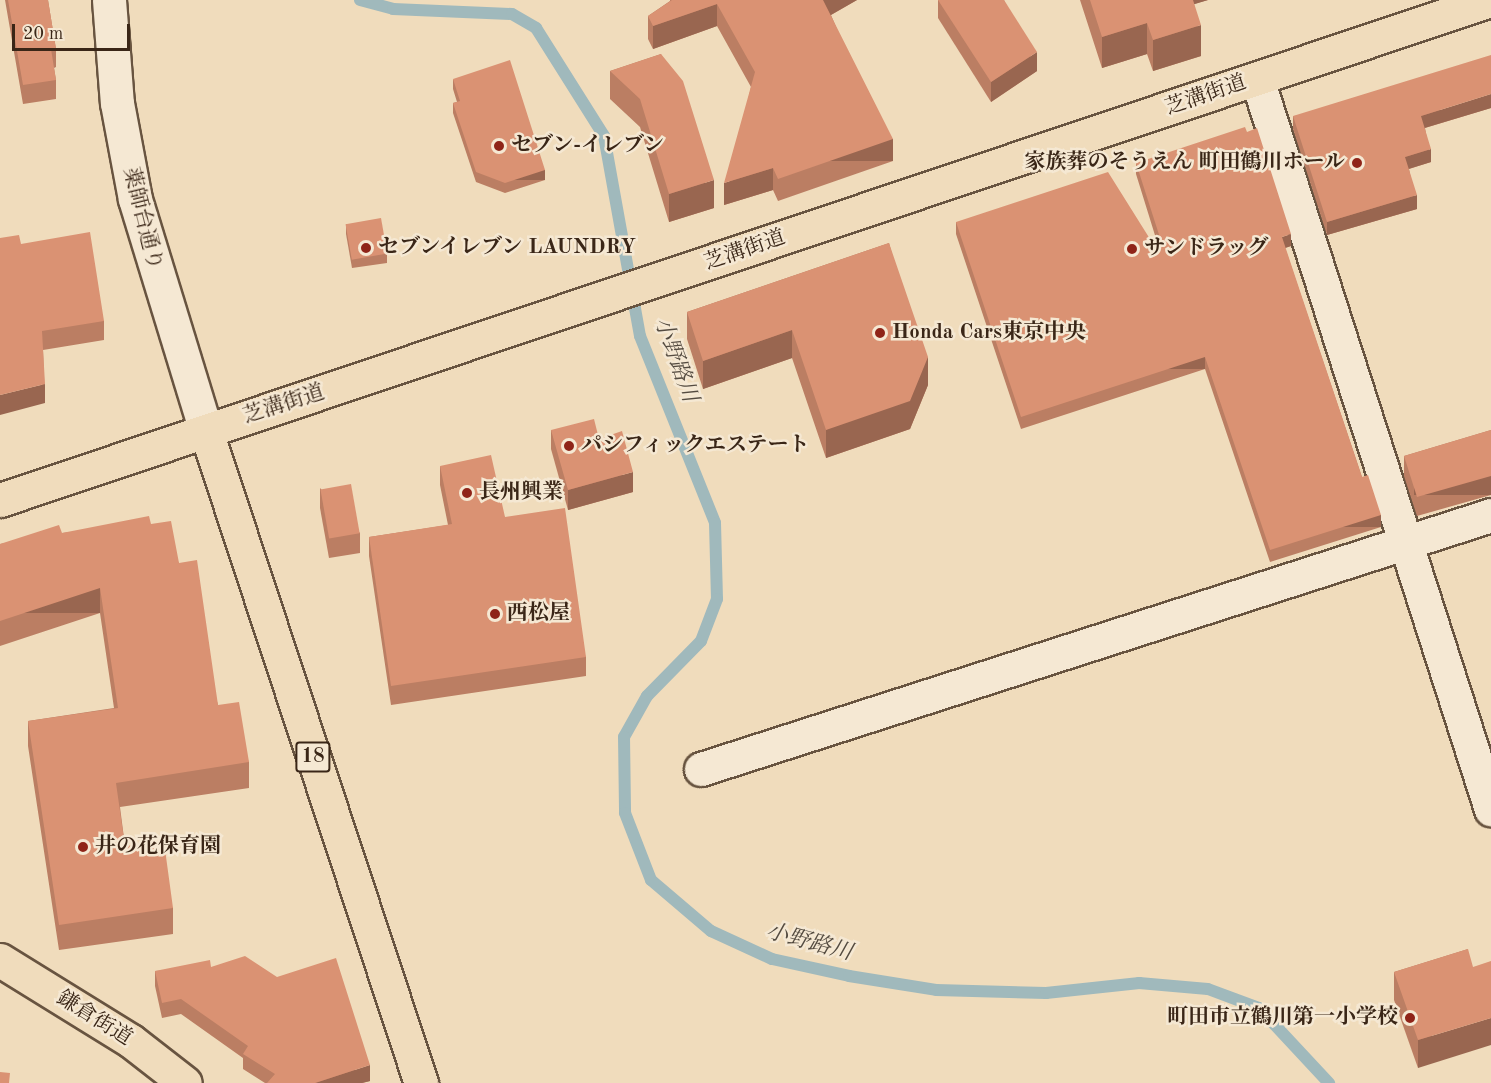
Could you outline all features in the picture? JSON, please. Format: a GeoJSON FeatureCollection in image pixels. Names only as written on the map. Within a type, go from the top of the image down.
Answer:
{"type":"FeatureCollection","features":[{"type":"Feature","properties":{"kind":"main road","name":"芝溝街道"},"geometry":{"type":"LineString","coordinates":[[0,500],[596,302],[1490,0]]}},
{"type":"Feature","properties":{"kind":"main road","name":"18"},"geometry":{"type":"LineString","coordinates":[[206,431],[421,1083]]}},
{"type":"Feature","properties":{"kind":"main road","name":"鎌倉街道"},"geometry":{"type":"LineString","coordinates":[[0,960],[130,1041],[185,1083]]}},
{"type":"Feature","properties":{"kind":"street","name":"薬師台通り"},"geometry":{"type":"LineString","coordinates":[[109,0],[117,103],[135,199],[206,431]]}},
{"type":"Feature","properties":{"kind":"street"},"geometry":{"type":"LineString","coordinates":[[1257,79],[1491,809]]}},
{"type":"Feature","properties":{"kind":"street"},"geometry":{"type":"LineString","coordinates":[[701,769],[1491,515]]}},
{"type":"Feature","properties":{"kind":"building"},"geometry":{"type":"Polygon","coordinates":[[[8,0],[48,0],[56,49],[51,49],[56,80],[23,85],[8,0]]]}},
{"type":"Feature","properties":{"kind":"building"},"geometry":{"type":"Polygon","coordinates":[[[672,0],[823,0],[893,139],[778,179],[773,168],[724,183],[755,72],[717,4],[653,26],[648,16],[672,0]]]}},
{"type":"Feature","properties":{"kind":"building"},"geometry":{"type":"Polygon","coordinates":[[[938,0],[1004,0],[1037,52],[991,82],[938,0]]]}},
{"type":"Feature","properties":{"kind":"building"},"geometry":{"type":"Polygon","coordinates":[[[1090,0],[1193,0],[1201,25],[1153,40],[1147,23],[1102,37],[1090,0]]]}},
{"type":"Feature","properties":{"kind":"building"},"geometry":{"type":"Polygon","coordinates":[[[661,54],[683,81],[714,180],[669,194],[640,99],[610,71],[661,54]]]}},
{"type":"Feature","properties":{"kind":"building"},"geometry":{"type":"Polygon","coordinates":[[[1491,55],[1491,94],[1421,116],[1431,149],[1405,157],[1417,195],[1327,222],[1293,116],[1491,55]]]}},
{"type":"Feature","properties":{"kind":"building","name":"セブン-イレブン"},"geometry":{"type":"Polygon","coordinates":[[[510,60],[545,170],[505,183],[476,172],[453,103],[460,101],[453,79],[510,60]]]}},
{"type":"Feature","properties":{"kind":"building"},"geometry":{"type":"Polygon","coordinates":[[[1245,127],[1247,132],[1257,128],[1291,234],[1282,237],[1362,477],[1368,475],[1381,515],[1270,550],[1205,357],[1021,417],[956,222],[1108,172],[1155,247],[1162,244],[1136,163],[1245,127]]]}},
{"type":"Feature","properties":{"kind":"building"},"geometry":{"type":"Polygon","coordinates":[[[381,218],[387,253],[352,260],[346,224],[381,218]]]}},
{"type":"Feature","properties":{"kind":"building"},"geometry":{"type":"Polygon","coordinates":[[[90,232],[104,321],[42,331],[45,384],[0,395],[0,238],[19,235],[21,244],[90,232]]]}},
{"type":"Feature","properties":{"kind":"building"},"geometry":{"type":"Polygon","coordinates":[[[889,243],[928,357],[910,401],[826,430],[792,330],[703,361],[687,312],[889,243]]]}},
{"type":"Feature","properties":{"kind":"building"},"geometry":{"type":"Polygon","coordinates":[[[594,419],[599,439],[622,431],[633,472],[568,490],[551,430],[594,419]]]}},
{"type":"Feature","properties":{"kind":"building"},"geometry":{"type":"Polygon","coordinates":[[[1491,430],[1491,476],[1417,497],[1404,456],[1491,430]]]}},
{"type":"Feature","properties":{"kind":"building"},"geometry":{"type":"Polygon","coordinates":[[[491,455],[505,517],[565,508],[586,657],[391,686],[369,537],[452,524],[440,466],[491,455]]]}},
{"type":"Feature","properties":{"kind":"building"},"geometry":{"type":"Polygon","coordinates":[[[351,484],[360,533],[329,539],[320,489],[351,484]]]}},
{"type":"Feature","properties":{"kind":"building"},"geometry":{"type":"Polygon","coordinates":[[[149,516],[151,524],[171,521],[179,563],[197,560],[218,705],[239,702],[249,762],[116,783],[125,846],[164,842],[173,908],[59,925],[28,721],[118,708],[100,588],[0,621],[0,544],[59,525],[62,533],[149,516]]]}},
{"type":"Feature","properties":{"kind":"building"},"geometry":{"type":"Polygon","coordinates":[[[1468,949],[1473,967],[1491,961],[1491,1018],[1418,1040],[1394,972],[1468,949]]]}},
{"type":"Feature","properties":{"kind":"building"},"geometry":{"type":"Polygon","coordinates":[[[245,956],[277,977],[336,958],[370,1065],[315,1083],[267,1083],[275,1074],[243,1054],[248,1046],[181,999],[162,1003],[155,971],[210,960],[211,967],[245,956]]]}},
{"type":"Feature","properties":{"kind":"building"},"geometry":{"type":"Polygon","coordinates":[[[0,1072],[10,1073],[9,1083],[0,1083],[0,1072]]]}},
{"type":"Feature","properties":{"kind":"waterway","name":"小野路川"},"geometry":{"type":"LineString","coordinates":[[360,0],[393,9],[512,14],[536,28],[604,136],[640,336],[715,523],[717,599],[701,641],[647,696],[624,737],[625,813],[651,880],[711,931],[772,959],[849,976],[936,990],[1046,993],[1139,983],[1208,989],[1259,1008],[1329,1083]]}},
{"type":"Feature","properties":{"kind":"place","name":"セブン-イレブン"},"geometry":{"type":"Point","coordinates":[499,146]}},
{"type":"Feature","properties":{"kind":"place","name":"家族葬のそうえん 町田鶴川ホール"},"geometry":{"type":"Point","coordinates":[1357,163]}},
{"type":"Feature","properties":{"kind":"place","name":"セブンイレブン LAUNDRY"},"geometry":{"type":"Point","coordinates":[366,248]}},
{"type":"Feature","properties":{"kind":"place","name":"サンドラッグ"},"geometry":{"type":"Point","coordinates":[1132,249]}},
{"type":"Feature","properties":{"kind":"place","name":"Honda Cars東京中央"},"geometry":{"type":"Point","coordinates":[880,333]}},
{"type":"Feature","properties":{"kind":"place","name":"パシフィックエステート"},"geometry":{"type":"Point","coordinates":[569,446]}},
{"type":"Feature","properties":{"kind":"place","name":"長州興業"},"geometry":{"type":"Point","coordinates":[467,493]}},
{"type":"Feature","properties":{"kind":"place","name":"西松屋"},"geometry":{"type":"Point","coordinates":[495,614]}},
{"type":"Feature","properties":{"kind":"place","name":"井の花保育園"},"geometry":{"type":"Point","coordinates":[83,847]}},
{"type":"Feature","properties":{"kind":"place","name":"町田市立鶴川第一小学校"},"geometry":{"type":"Point","coordinates":[1410,1018]}}]}
